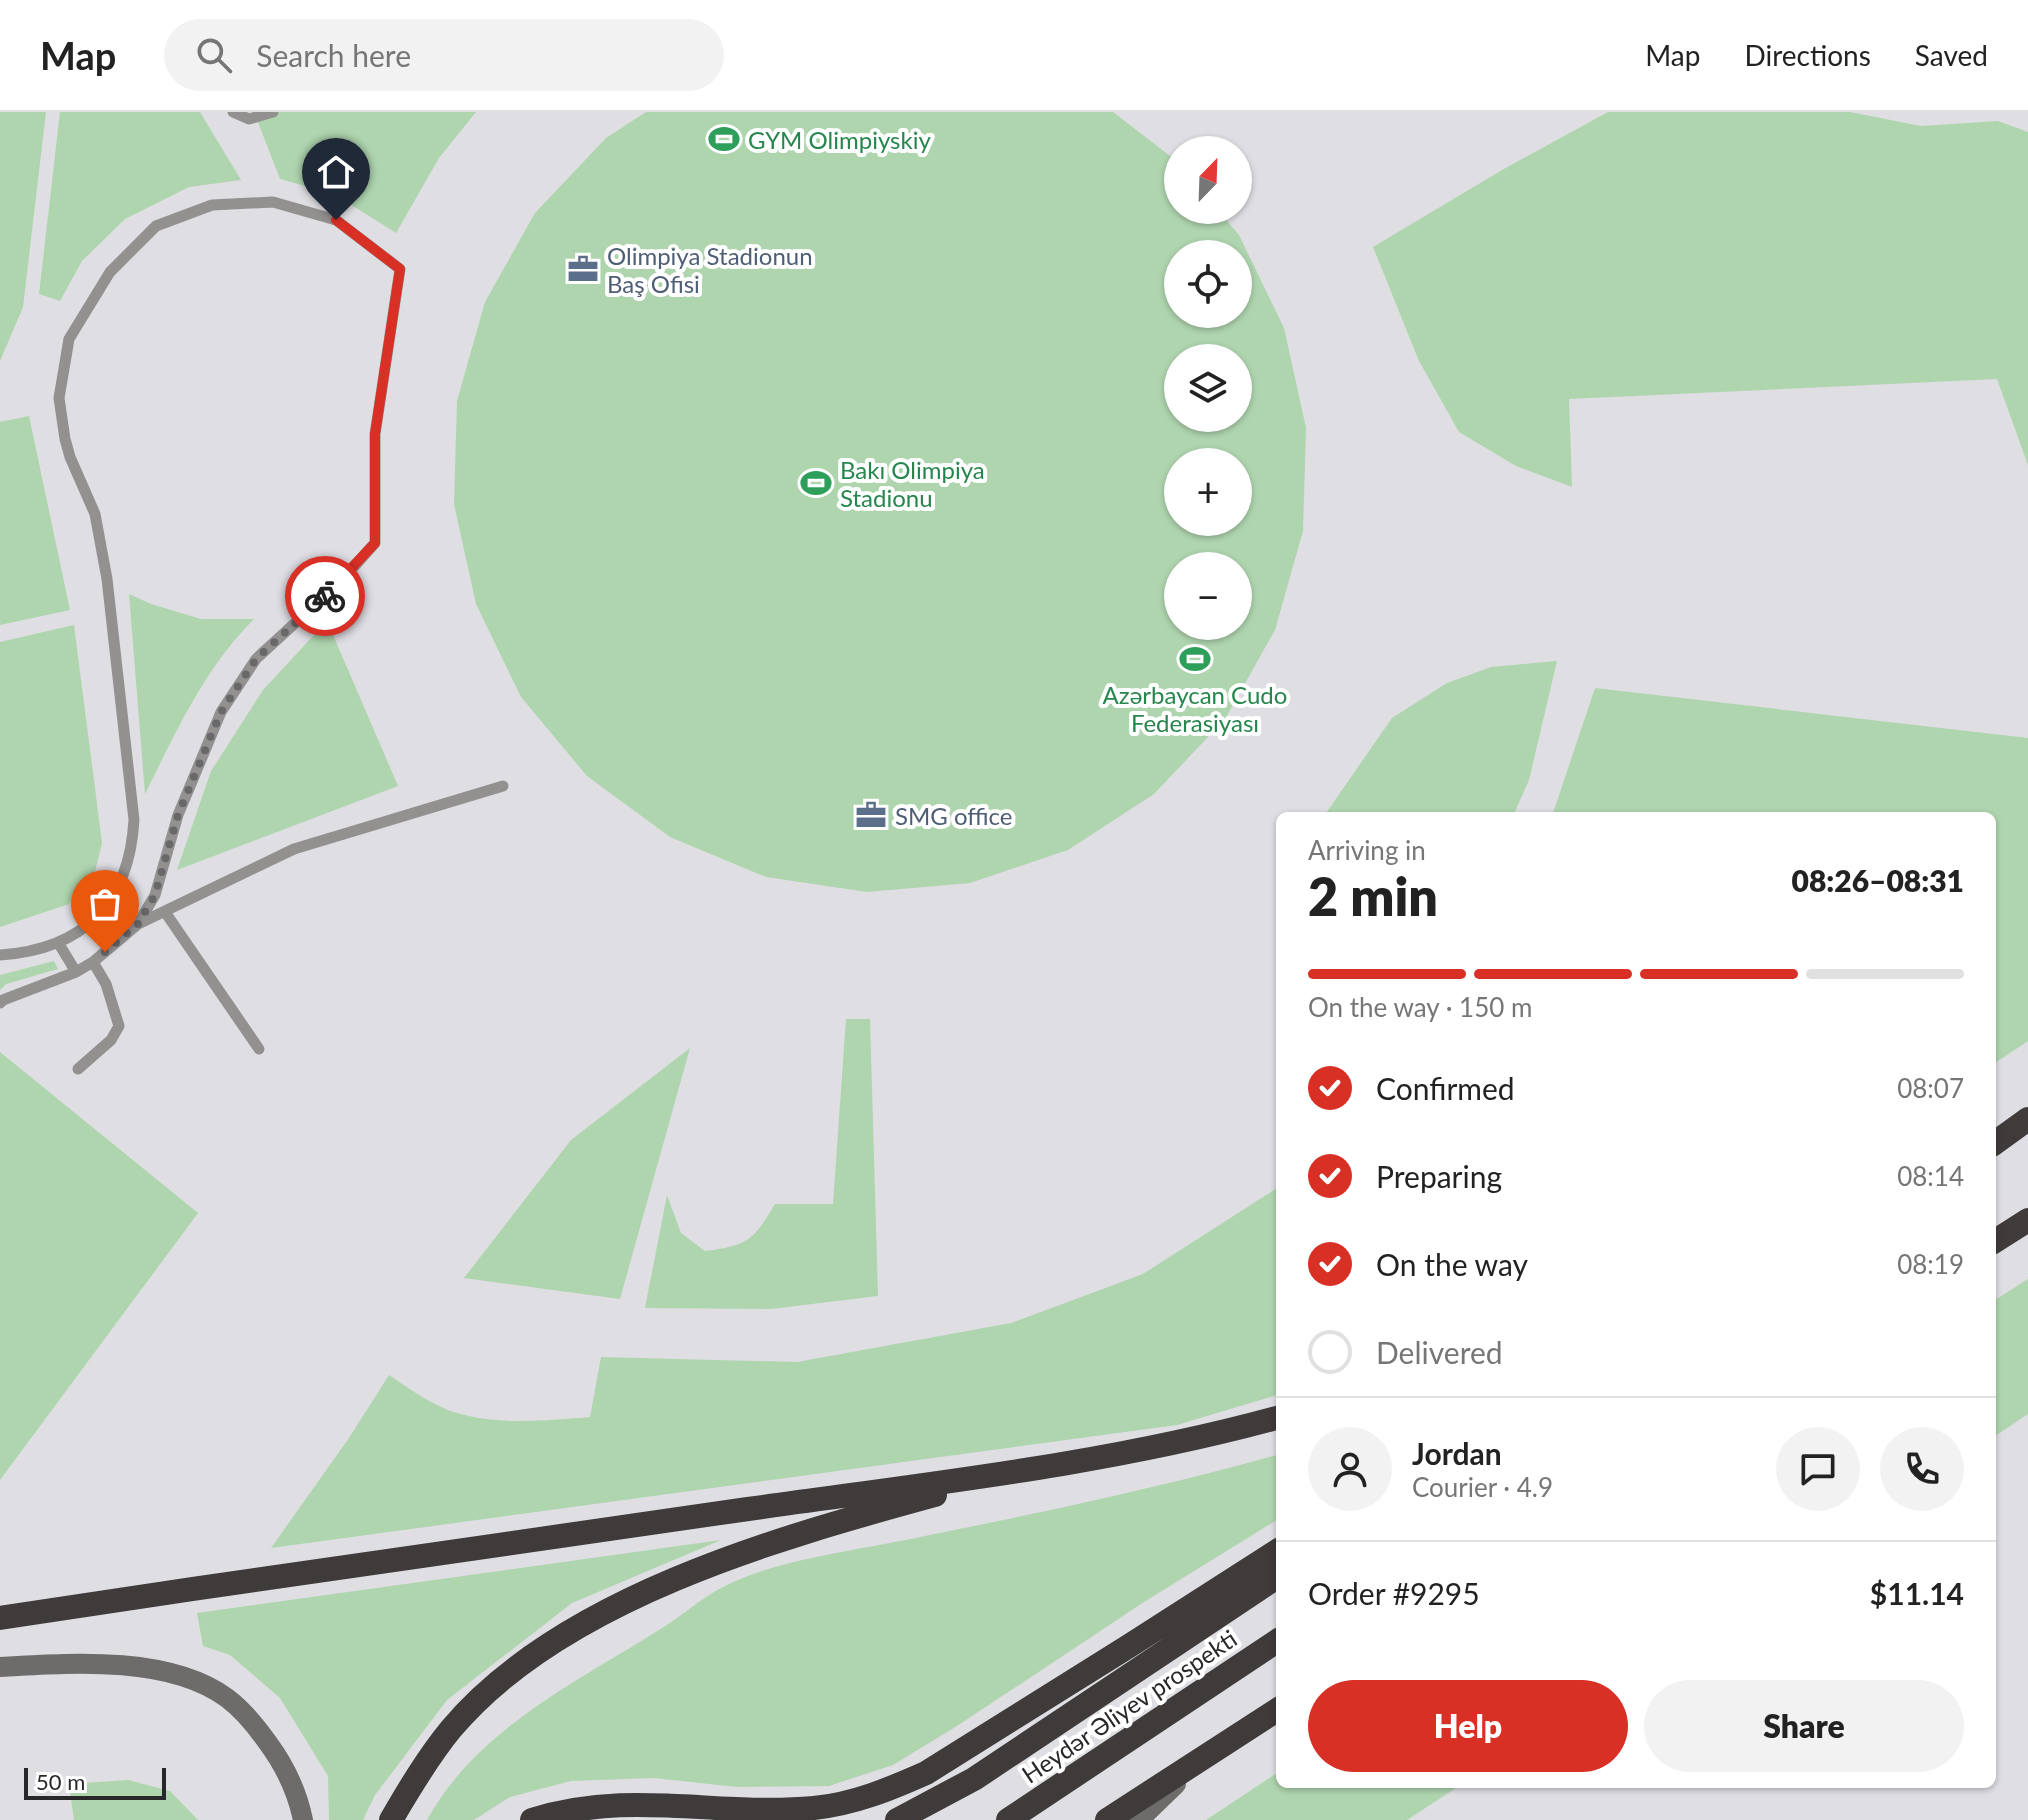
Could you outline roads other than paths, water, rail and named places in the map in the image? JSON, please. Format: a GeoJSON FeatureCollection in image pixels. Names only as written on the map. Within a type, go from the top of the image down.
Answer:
{"type":"FeatureCollection","features":[{"type":"Feature","properties":{"kind":"highway"},"geometry":{"type":"LineString","coordinates":[[1996,1132],[2028,1119]]}},
{"type":"Feature","properties":{"kind":"highway"},"geometry":{"type":"LineString","coordinates":[[1996,1140],[2028,1119]]}},
{"type":"Feature","properties":{"kind":"highway"},"geometry":{"type":"LineString","coordinates":[[1996,1240],[2028,1220]]}},
{"type":"Feature","properties":{"kind":"highway"},"geometry":{"type":"LineString","coordinates":[[0,1618],[1034,1468],[1167,1444],[1276,1418]]}},
{"type":"Feature","properties":{"kind":"highway"},"geometry":{"type":"LineString","coordinates":[[391,1820],[412,1784],[452,1729],[493,1687],[549,1646],[609,1611],[759,1546],[1034,1468]]}},
{"type":"Feature","properties":{"kind":"highway"},"geometry":{"type":"LineString","coordinates":[[532,1820],[557,1812],[624,1804],[776,1809],[815,1807],[857,1800],[892,1788],[926,1773],[1276,1552]]}},
{"type":"Feature","properties":{"kind":"highway"},"geometry":{"type":"LineString","coordinates":[[897,1820],[974,1779],[1276,1578]]}},
{"type":"Feature","properties":{"kind":"highway","name":"Heydər Əliyev prospekti"},"geometry":{"type":"LineString","coordinates":[[1008,1820],[1276,1642]]}},
{"type":"Feature","properties":{"kind":"highway"},"geometry":{"type":"LineString","coordinates":[[1107,1820],[1276,1711]]}},
{"type":"Feature","properties":{"kind":"main road"},"geometry":{"type":"LineString","coordinates":[[0,1667],[99,1663],[138,1667],[192,1680],[226,1697],[254,1723],[279,1758],[299,1798],[303,1820]]}},
{"type":"Feature","properties":{"kind":"main road"},"geometry":{"type":"LineString","coordinates":[[1139,1820],[1203,1758]]}},
{"type":"Feature","properties":{"kind":"lane"},"geometry":{"type":"LineString","coordinates":[[233,112],[249,119],[273,112]]}},
{"type":"Feature","properties":{"kind":"lane"},"geometry":{"type":"LineString","coordinates":[[0,955],[59,944],[86,928],[123,879],[132,849],[134,820],[104,564],[95,514],[70,457],[59,398],[69,339],[110,272],[156,226],[212,205],[273,202],[336,220],[400,269],[375,434],[375,543],[343,579],[256,659],[221,712],[178,815],[155,895],[138,924]]}},
{"type":"Feature","properties":{"kind":"lane"},"geometry":{"type":"LineString","coordinates":[[0,1003],[76,972],[93,962],[138,924],[294,849],[503,786]]}},
{"type":"Feature","properties":{"kind":"lane"},"geometry":{"type":"LineString","coordinates":[[165,912],[259,1049]]}},
{"type":"Feature","properties":{"kind":"lane"},"geometry":{"type":"LineString","coordinates":[[59,944],[76,972]]}},
{"type":"Feature","properties":{"kind":"lane"},"geometry":{"type":"LineString","coordinates":[[78,1069],[111,1040],[119,1026],[106,984],[93,962]]}},
{"type":"Feature","properties":{"kind":"place","name":"GYM Olimpiyskiy"},"geometry":{"type":"Point","coordinates":[724,139]}},
{"type":"Feature","properties":{"kind":"place","name":"Olimpiya Stadionun Baş Ofisi"},"geometry":{"type":"Point","coordinates":[583,269]}},
{"type":"Feature","properties":{"kind":"place","name":"Bakı Olimpiya Stadionu"},"geometry":{"type":"Point","coordinates":[816,483]}},
{"type":"Feature","properties":{"kind":"place","name":"Azərbaycan Cudo Federasiyası"},"geometry":{"type":"Point","coordinates":[1195,659]}},
{"type":"Feature","properties":{"kind":"place","name":"SMG office"},"geometry":{"type":"Point","coordinates":[871,815]}}]}
